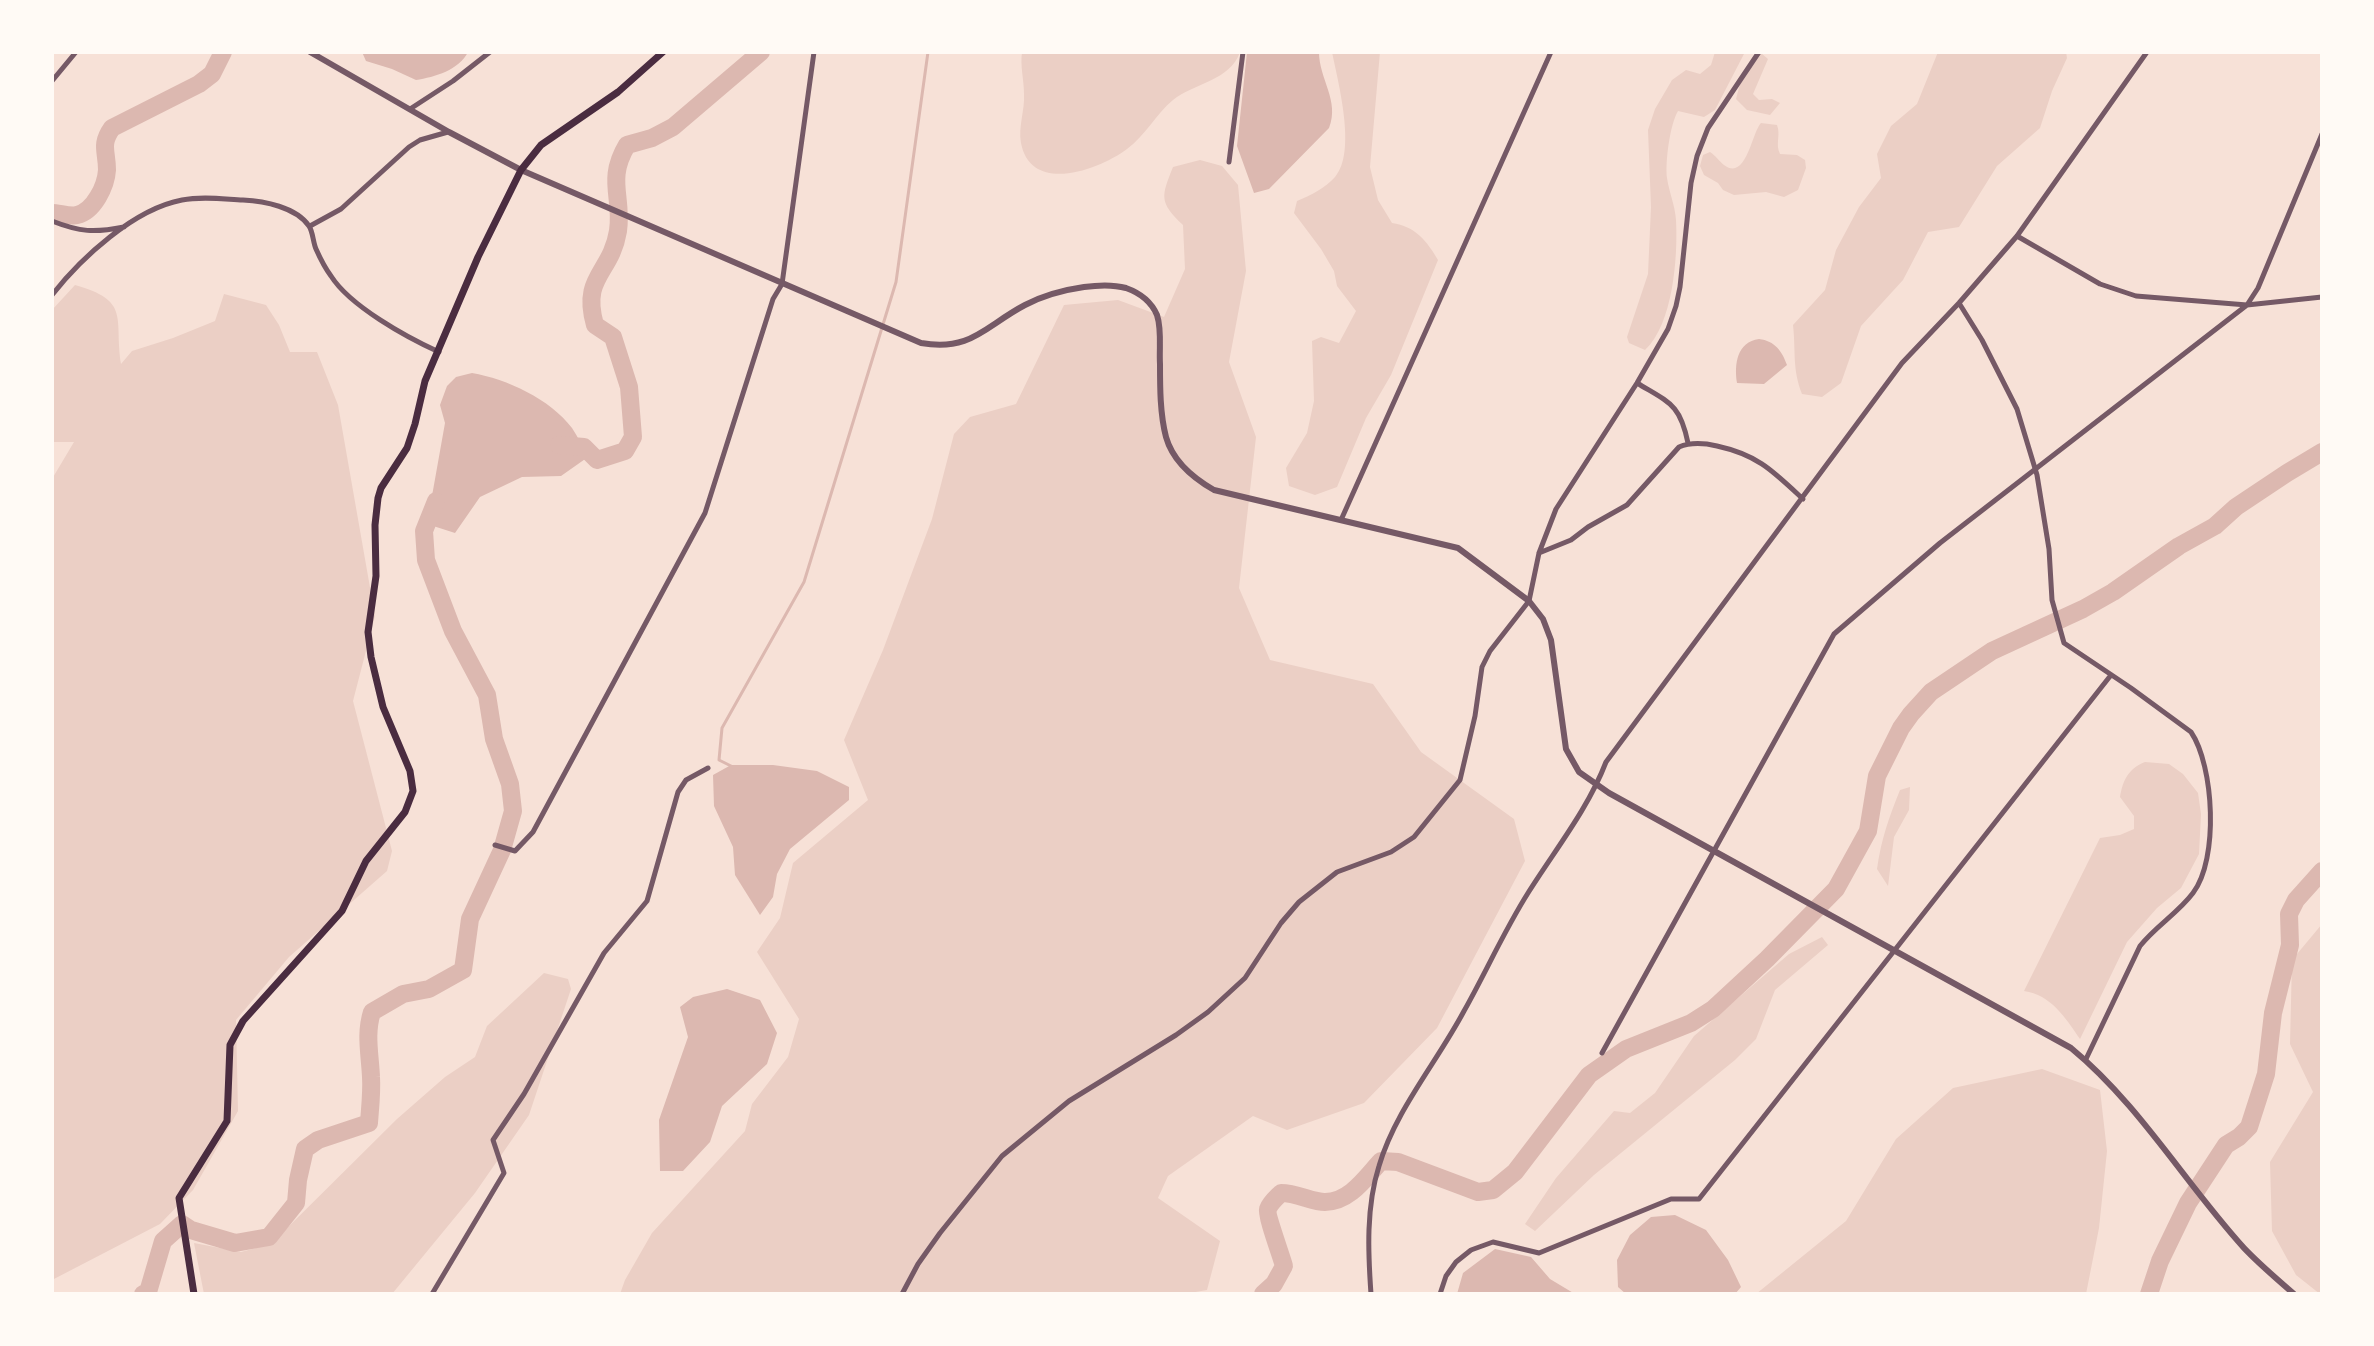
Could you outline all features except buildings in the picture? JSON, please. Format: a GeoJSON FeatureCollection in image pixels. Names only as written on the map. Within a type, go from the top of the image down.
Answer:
{"type":"FeatureCollection","features":[{"type":"Feature","properties":{"kind":"main road"},"geometry":{"type":"LineString","coordinates":[[194,1294],[179,1198],[227,1121],[230,1045],[243,1021],[342,911],[366,861],[405,812],[413,791],[410,771],[383,707],[368,632],[376,576],[375,525],[381,488],[407,448],[425,381],[478,257],[521,170],[541,145],[618,92],[663,52]]}},
{"type":"Feature","properties":{"kind":"street"},"geometry":{"type":"LineString","coordinates":[[52,81],[76,52]]}},
{"type":"Feature","properties":{"kind":"street"},"geometry":{"type":"LineString","coordinates":[[310,52],[521,170],[921,343],[942,346],[977,338],[1024,306],[1053,292],[1099,285],[1118,286],[1137,292],[1150,302],[1158,317],[1167,438],[1184,468],[1197,481],[1214,490],[1458,548],[1529,601],[1543,619],[1551,640],[1566,749],[1579,772],[1597,785],[2054,1037],[2086,1059],[2132,1110],[2244,1248],[2294,1294]]}},
{"type":"Feature","properties":{"kind":"street"},"geometry":{"type":"LineString","coordinates":[[410,109],[490,52]]}},
{"type":"Feature","properties":{"kind":"street"},"geometry":{"type":"LineString","coordinates":[[495,845],[515,851],[533,832],[705,513],[773,299],[782,284],[814,52]]}},
{"type":"Feature","properties":{"kind":"street"},"geometry":{"type":"LineString","coordinates":[[1229,162],[1243,52]]}},
{"type":"Feature","properties":{"kind":"street"},"geometry":{"type":"LineString","coordinates":[[1341,520],[1551,52]]}},
{"type":"Feature","properties":{"kind":"street"},"geometry":{"type":"LineString","coordinates":[[902,1294],[940,1233],[1002,1156],[1069,1101],[1208,1012],[1245,978],[1281,923],[1315,888],[1350,865],[1391,852],[1414,837],[1460,780],[1475,716],[1482,667],[1490,651],[1529,601],[1539,553],[1556,509],[1668,329],[1676,306],[1697,156],[1708,128],[1759,52]]}},
{"type":"Feature","properties":{"kind":"street"},"geometry":{"type":"LineString","coordinates":[[1371,1294],[1368,1257],[1370,1209],[1379,1166],[1393,1130],[1464,1013],[1516,911],[1597,785],[1606,762],[1902,363],[2017,236],[2147,52]]}},
{"type":"Feature","properties":{"kind":"street"},"geometry":{"type":"LineString","coordinates":[[309,226],[341,209],[409,147],[420,140],[449,132]]}},
{"type":"Feature","properties":{"kind":"street"},"geometry":{"type":"LineString","coordinates":[[1602,1053],[1834,634],[1940,543],[2247,305],[2258,288],[2322,134]]}},
{"type":"Feature","properties":{"kind":"street"},"geometry":{"type":"LineString","coordinates":[[52,295],[76,264],[142,216],[179,200],[260,201],[290,211],[309,226],[317,251],[341,289],[408,337],[439,352]]}},
{"type":"Feature","properties":{"kind":"street"},"geometry":{"type":"LineString","coordinates":[[52,221],[74,230],[99,232],[129,225]]}},
{"type":"Feature","properties":{"kind":"street"},"geometry":{"type":"LineString","coordinates":[[2017,236],[2100,284],[2136,296],[2247,305],[2322,297]]}},
{"type":"Feature","properties":{"kind":"street"},"geometry":{"type":"LineString","coordinates":[[1959,303],[1982,340],[2017,409],[2035,469],[2049,549],[2052,600],[2064,643],[2191,732],[2198,742],[2211,804],[2206,869],[2195,890],[2177,912],[2140,946],[2086,1059]]}},
{"type":"Feature","properties":{"kind":"street"},"geometry":{"type":"LineString","coordinates":[[1637,383],[1675,408],[1683,418],[1688,443]]}},
{"type":"Feature","properties":{"kind":"street"},"geometry":{"type":"LineString","coordinates":[[1539,553],[1571,540],[1627,505],[1679,447],[1688,443],[1742,451],[1776,474],[1803,499]]}},
{"type":"Feature","properties":{"kind":"street"},"geometry":{"type":"LineString","coordinates":[[1440,1294],[1446,1276],[1456,1262],[1471,1250],[1493,1242],[1539,1253],[1671,1199],[1699,1199],[2111,675]]}},
{"type":"Feature","properties":{"kind":"street"},"geometry":{"type":"LineString","coordinates":[[432,1294],[504,1173],[493,1140],[524,1094],[604,953],[647,901],[678,792],[686,780],[708,768]]}},
{"type":"Feature","properties":{"kind":"shaded area"},"geometry":{"type":"Polygon","coordinates":[[[362,52],[468,52],[453,68],[416,80],[366,61],[362,52]]]}},
{"type":"Feature","properties":{"kind":"shaded area"},"geometry":{"type":"Polygon","coordinates":[[[1022,52],[1240,52],[1235,62],[1220,75],[1173,100],[1139,138],[1115,157],[1084,170],[1052,173],[1038,169],[1027,159],[1021,143],[1024,100],[1022,52]]]}},
{"type":"Feature","properties":{"kind":"shaded area"},"geometry":{"type":"Polygon","coordinates":[[[1247,52],[1319,52],[1332,109],[1329,128],[1269,189],[1254,193],[1237,146],[1247,52]]]}},
{"type":"Feature","properties":{"kind":"shaded area"},"geometry":{"type":"Polygon","coordinates":[[[1332,52],[1380,52],[1370,167],[1378,200],[1392,223],[1407,227],[1420,236],[1438,260],[1391,375],[1366,418],[1337,487],[1315,495],[1289,486],[1286,468],[1307,433],[1314,401],[1312,341],[1321,337],[1339,343],[1356,311],[1337,286],[1334,271],[1321,249],[1294,213],[1297,201],[1335,177],[1345,151],[1344,116],[1332,52]]]}},
{"type":"Feature","properties":{"kind":"shaded area"},"geometry":{"type":"Polygon","coordinates":[[[1715,52],[1745,52],[1715,110],[1704,117],[1678,111],[1675,117],[1667,171],[1676,220],[1672,289],[1662,324],[1645,350],[1629,343],[1627,337],[1648,274],[1651,207],[1648,130],[1655,109],[1672,80],[1686,70],[1700,74],[1711,65],[1715,52]]]}},
{"type":"Feature","properties":{"kind":"shaded area"},"geometry":{"type":"Polygon","coordinates":[[[1938,52],[2066,52],[2067,58],[2040,128],[1997,166],[1959,227],[1928,232],[1903,280],[1861,326],[1841,383],[1822,397],[1802,394],[1796,368],[1793,325],[1825,290],[1836,250],[1859,207],[1881,178],[1877,154],[1891,126],[1917,104],[1938,52]]]}},
{"type":"Feature","properties":{"kind":"shaded area"},"geometry":{"type":"Polygon","coordinates":[[[1761,53],[1768,59],[1753,94],[1759,100],[1772,99],[1780,103],[1770,115],[1747,110],[1736,99],[1741,80],[1761,53]]]}},
{"type":"Feature","properties":{"kind":"shaded area"},"geometry":{"type":"Polygon","coordinates":[[[1761,123],[1777,125],[1780,154],[1797,155],[1805,160],[1806,168],[1798,190],[1784,197],[1766,192],[1734,195],[1704,175],[1700,166],[1703,155],[1710,152],[1724,165],[1738,167],[1761,123]]]}},
{"type":"Feature","properties":{"kind":"shaded area"},"geometry":{"type":"Polygon","coordinates":[[[1200,160],[1222,166],[1238,185],[1246,271],[1229,362],[1256,437],[1239,588],[1270,660],[1373,684],[1421,752],[1514,819],[1525,861],[1437,1028],[1364,1103],[1287,1130],[1253,1116],[1168,1176],[1158,1198],[1220,1241],[1207,1290],[1184,1294],[620,1294],[652,1233],[745,1131],[752,1104],[788,1057],[799,1019],[757,952],[780,918],[793,863],[868,800],[844,740],[883,650],[932,519],[954,434],[970,417],[1016,404],[1064,305],[1118,300],[1164,317],[1185,269],[1183,225],[1166,204],[1166,185],[1173,167],[1200,160]]]}},
{"type":"Feature","properties":{"kind":"shaded area"},"geometry":{"type":"Polygon","coordinates":[[[75,285],[105,297],[112,305],[118,323],[121,364],[132,351],[215,321],[224,294],[266,305],[279,325],[290,352],[317,352],[338,405],[375,616],[353,701],[392,851],[387,871],[289,957],[236,1020],[238,1111],[193,1190],[160,1224],[52,1280],[52,479],[74,442],[52,442],[52,310],[75,285]]]}},
{"type":"Feature","properties":{"kind":"shaded area"},"geometry":{"type":"Polygon","coordinates":[[[1759,339],[1777,348],[1787,365],[1764,384],[1737,383],[1736,369],[1742,349],[1759,339]]]}},
{"type":"Feature","properties":{"kind":"shaded area"},"geometry":{"type":"Polygon","coordinates":[[[472,373],[513,385],[540,399],[572,428],[588,457],[561,476],[522,477],[480,497],[455,533],[427,524],[445,423],[440,405],[447,386],[456,377],[472,373]]]}},
{"type":"Feature","properties":{"kind":"shaded area"},"geometry":{"type":"Polygon","coordinates":[[[2145,762],[2169,764],[2183,774],[2198,793],[2201,814],[2199,854],[2181,888],[2157,908],[2127,942],[2080,1039],[2050,1002],[2024,991],[2100,838],[2134,829],[2134,816],[2120,797],[2127,776],[2145,762]]]}},
{"type":"Feature","properties":{"kind":"shaded area"},"geometry":{"type":"Polygon","coordinates":[[[731,765],[773,765],[817,771],[849,787],[849,800],[790,849],[777,874],[773,897],[760,915],[735,875],[733,847],[714,806],[713,775],[731,765]]]}},
{"type":"Feature","properties":{"kind":"shaded area"},"geometry":{"type":"Polygon","coordinates":[[[1910,787],[1909,810],[1894,837],[1888,886],[1877,869],[1881,848],[1900,790],[1910,787]]]}},
{"type":"Feature","properties":{"kind":"shaded area"},"geometry":{"type":"Polygon","coordinates":[[[2322,924],[2320,1294],[2296,1275],[2272,1231],[2270,1162],[2313,1092],[2290,1044],[2292,960],[2322,924]]]}},
{"type":"Feature","properties":{"kind":"shaded area"},"geometry":{"type":"Polygon","coordinates":[[[1822,937],[1828,945],[1775,990],[1756,1039],[1735,1060],[1594,1175],[1535,1231],[1525,1224],[1556,1178],[1614,1111],[1630,1113],[1655,1093],[1694,1036],[1789,954],[1822,937]]]}},
{"type":"Feature","properties":{"kind":"shaded area"},"geometry":{"type":"Polygon","coordinates":[[[544,973],[568,979],[571,989],[529,1115],[475,1193],[392,1294],[204,1294],[194,1243],[241,1252],[271,1244],[397,1119],[445,1077],[475,1057],[487,1026],[544,973]]]}},
{"type":"Feature","properties":{"kind":"shaded area"},"geometry":{"type":"Polygon","coordinates":[[[727,989],[760,1000],[777,1033],[767,1064],[722,1106],[710,1142],[683,1171],[660,1171],[659,1120],[688,1037],[680,1007],[693,997],[727,989]]]}},
{"type":"Feature","properties":{"kind":"shaded area"},"geometry":{"type":"Polygon","coordinates":[[[2042,1069],[2100,1090],[2107,1151],[2099,1228],[2086,1294],[1756,1294],[1846,1221],[1896,1139],[1953,1088],[2042,1069]]]}},
{"type":"Feature","properties":{"kind":"shaded area"},"geometry":{"type":"Polygon","coordinates":[[[1675,1215],[1706,1230],[1728,1260],[1741,1287],[1735,1294],[1626,1294],[1618,1287],[1617,1260],[1630,1235],[1651,1217],[1675,1215]]]}},
{"type":"Feature","properties":{"kind":"shaded area"},"geometry":{"type":"Polygon","coordinates":[[[1495,1249],[1531,1257],[1550,1279],[1575,1294],[1457,1294],[1463,1273],[1495,1249]]]}},
{"type":"Feature","properties":{"kind":"waterway"},"geometry":{"type":"LineString","coordinates":[[52,213],[74,215],[89,209],[104,183],[107,170],[105,144],[112,128],[199,84],[212,74],[223,52]]}},
{"type":"Feature","properties":{"kind":"waterway"},"geometry":{"type":"LineString","coordinates":[[559,445],[584,447],[597,460],[625,451],[633,437],[629,387],[613,337],[595,325],[592,309],[594,285],[618,231],[617,168],[627,145],[652,138],[673,127],[761,52]]}},
{"type":"Feature","properties":{"kind":"waterway"},"geometry":{"type":"LineString","coordinates":[[733,767],[719,760],[722,728],[804,582],[896,282],[928,52]]}},
{"type":"Feature","properties":{"kind":"waterway"},"geometry":{"type":"LineString","coordinates":[[1263,1294],[1274,1284],[1284,1266],[1268,1213],[1270,1205],[1281,1193],[1320,1202],[1334,1201],[1357,1188],[1381,1161],[1398,1162],[1478,1192],[1493,1190],[1515,1172],[1589,1075],[1626,1049],[1691,1023],[1713,1009],[1836,889],[1868,831],[1877,776],[1901,728],[1931,692],[1992,651],[2113,592],[2322,452]]}},
{"type":"Feature","properties":{"kind":"waterway"},"geometry":{"type":"LineString","coordinates":[[143,1294],[148,1292],[163,1241],[182,1224],[191,1230],[235,1243],[269,1237],[296,1203],[305,1149],[318,1140],[369,1123],[371,1083],[368,1036],[372,1012],[403,994],[429,989],[463,970],[470,919],[502,850],[513,811],[510,784],[494,739],[487,695],[453,631],[426,560],[424,531],[436,501]]}},
{"type":"Feature","properties":{"kind":"waterway"},"geometry":{"type":"LineString","coordinates":[[2149,1294],[2160,1261],[2188,1203],[2226,1145],[2249,1127],[2266,1074],[2273,1013],[2290,945],[2289,914],[2296,900],[2322,871]]}}]}
